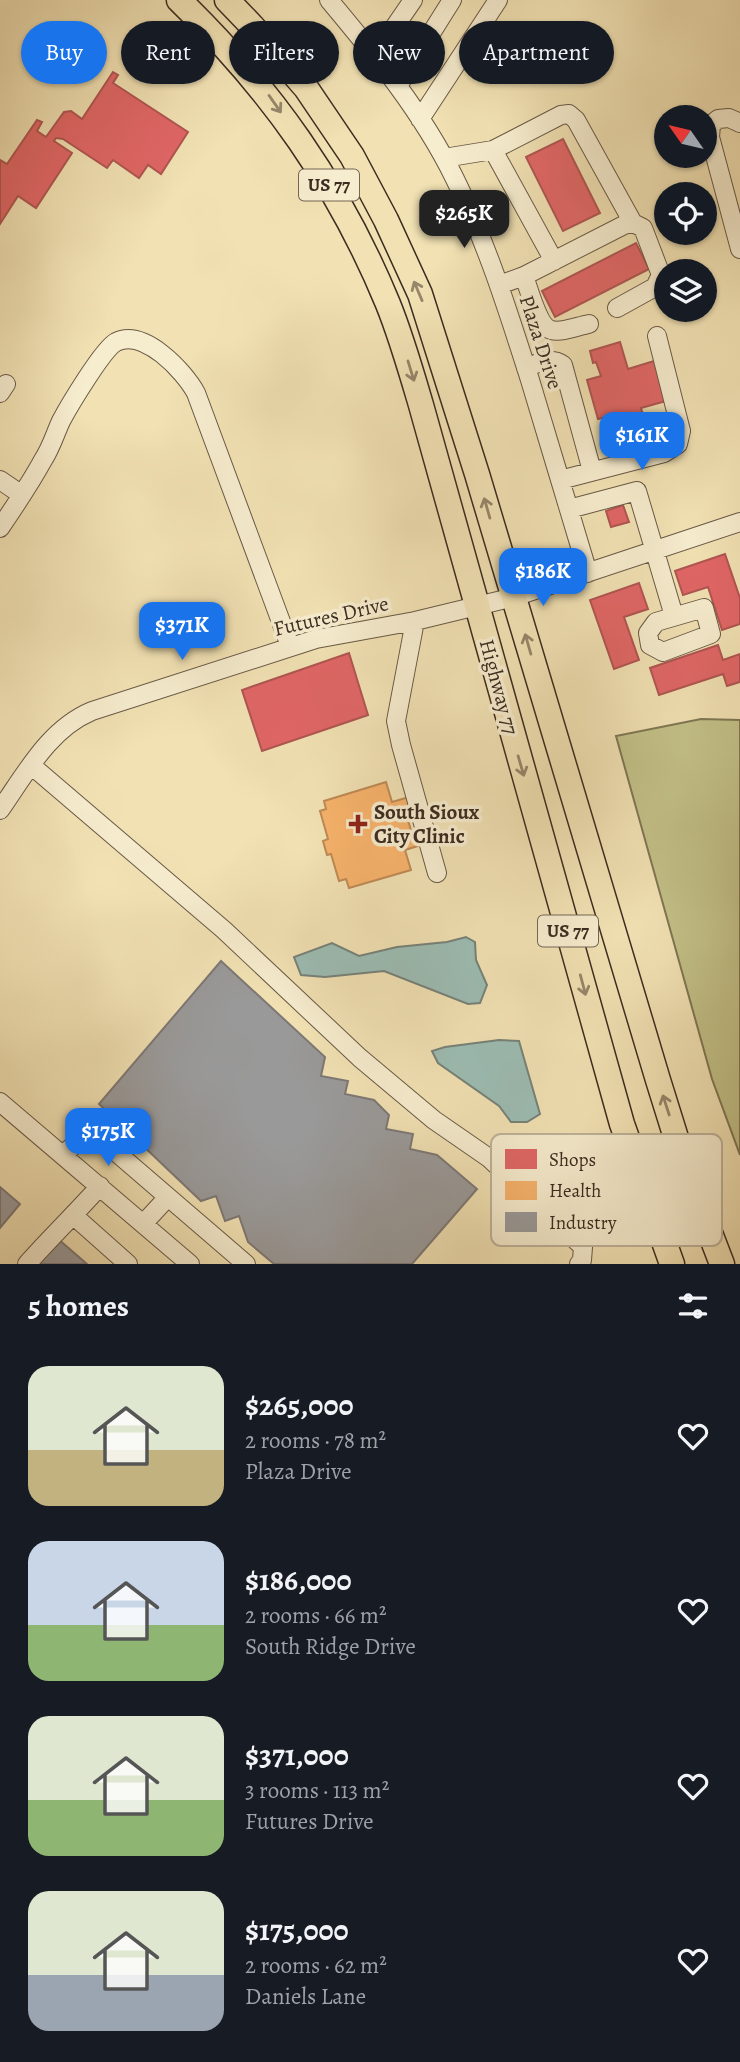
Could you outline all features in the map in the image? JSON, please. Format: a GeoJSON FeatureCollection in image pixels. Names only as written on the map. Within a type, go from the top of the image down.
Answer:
{"type":"FeatureCollection","features":[{"type":"Feature","properties":{"kind":"highway","name":"Highway 77"},"geometry":{"type":"LineString","coordinates":[[179,0],[212,32],[265,92],[312,156],[341,204],[389,306],[406,355],[626,1134]]}},
{"type":"Feature","properties":{"kind":"highway","name":"Highway 77"},"geometry":{"type":"LineString","coordinates":[[227,0],[306,88],[352,156],[386,220],[420,294],[437,341],[675,1134]]}},
{"type":"Feature","properties":{"kind":"highway","name":"Highway 77"},"geometry":{"type":"LineString","coordinates":[[666,1246],[672,1264]]}},
{"type":"Feature","properties":{"kind":"highway","name":"Highway 77"},"geometry":{"type":"LineString","coordinates":[[715,1246],[722,1264]]}},
{"type":"Feature","properties":{"kind":"street","name":"Plaza Drive"},"geometry":{"type":"LineString","coordinates":[[329,0],[353,30]]}},
{"type":"Feature","properties":{"kind":"street"},"geometry":{"type":"LineString","coordinates":[[399,21],[413,0]]}},
{"type":"Feature","properties":{"kind":"street"},"geometry":{"type":"LineString","coordinates":[[398,86],[452,0]]}},
{"type":"Feature","properties":{"kind":"street"},"geometry":{"type":"LineString","coordinates":[[421,119],[498,0]]}},
{"type":"Feature","properties":{"kind":"street","name":"Plaza Drive"},"geometry":{"type":"LineString","coordinates":[[398,86],[421,119],[454,178],[499,285],[588,573]]}},
{"type":"Feature","properties":{"kind":"street"},"geometry":{"type":"LineString","coordinates":[[443,158],[493,150],[562,115],[569,114],[576,120],[633,223],[643,228],[661,275],[655,286],[617,308]]}},
{"type":"Feature","properties":{"kind":"street"},"geometry":{"type":"LineString","coordinates":[[740,123],[729,118],[718,119],[711,125],[710,137],[740,249]]}},
{"type":"Feature","properties":{"kind":"street"},"geometry":{"type":"LineString","coordinates":[[493,150],[554,261]]}},
{"type":"Feature","properties":{"kind":"street"},"geometry":{"type":"LineString","coordinates":[[499,285],[524,276],[624,225],[633,223]]}},
{"type":"Feature","properties":{"kind":"street"},"geometry":{"type":"LineString","coordinates":[[524,276],[539,317],[549,330],[589,324]]}},
{"type":"Feature","properties":{"kind":"street"},"geometry":{"type":"LineString","coordinates":[[560,480],[664,453],[678,444],[681,431],[657,336]]}},
{"type":"Feature","properties":{"kind":"street"},"geometry":{"type":"LineString","coordinates":[[0,528],[44,459],[61,420],[110,346],[124,340],[138,340],[152,347],[181,372],[196,393],[290,646]]}},
{"type":"Feature","properties":{"kind":"street"},"geometry":{"type":"LineString","coordinates":[[526,368],[544,360],[560,362],[563,365],[592,471]]}},
{"type":"Feature","properties":{"kind":"street"},"geometry":{"type":"LineString","coordinates":[[0,480],[22,495]]}},
{"type":"Feature","properties":{"kind":"street"},"geometry":{"type":"LineString","coordinates":[[569,509],[637,491],[674,616]]}},
{"type":"Feature","properties":{"kind":"street","name":"Futures Drive"},"geometry":{"type":"LineString","coordinates":[[0,810],[61,729],[83,715],[290,646],[333,635],[415,621],[514,597],[740,522]]}},
{"type":"Feature","properties":{"kind":"street"},"geometry":{"type":"LineString","coordinates":[[415,621],[398,709],[397,729],[437,873]]}},
{"type":"Feature","properties":{"kind":"street"},"geometry":{"type":"LineString","coordinates":[[32,766],[224,930],[360,1058],[434,1120],[491,1160]]}},
{"type":"Feature","properties":{"kind":"street"},"geometry":{"type":"LineString","coordinates":[[0,1102],[190,1264]]}},
{"type":"Feature","properties":{"kind":"street"},"geometry":{"type":"LineString","coordinates":[[63,1155],[85,1135],[110,1147],[246,1264]]}},
{"type":"Feature","properties":{"kind":"street"},"geometry":{"type":"LineString","coordinates":[[27,1264],[55,1231],[74,1216],[100,1186]]}},
{"type":"Feature","properties":{"kind":"street"},"geometry":{"type":"LineString","coordinates":[[143,1224],[168,1197]]}},
{"type":"Feature","properties":{"kind":"street"},"geometry":{"type":"LineString","coordinates":[[74,1216],[128,1264]]}},
{"type":"Feature","properties":{"kind":"street"},"geometry":{"type":"LineString","coordinates":[[579,1264],[582,1260],[582,1246]]}},
{"type":"Feature","properties":{"kind":"shaded area"},"geometry":{"type":"Polygon","coordinates":[[[701,719],[740,720],[740,1155],[712,1079],[616,736],[701,719]]]}},
{"type":"Feature","properties":{"kind":"water"},"geometry":{"type":"Polygon","coordinates":[[[466,937],[475,942],[476,960],[487,985],[480,1003],[468,1004],[384,971],[325,977],[301,975],[294,957],[332,943],[359,956],[397,947],[447,942],[466,937]]]}},
{"type":"Feature","properties":{"kind":"water"},"geometry":{"type":"Polygon","coordinates":[[[499,1040],[519,1041],[540,1114],[527,1122],[511,1122],[499,1106],[438,1063],[432,1051],[499,1040]]]}},
{"type":"Feature","properties":{"kind":"building: Shops"},"geometry":{"type":"Polygon","coordinates":[[[113,72],[118,75],[113,83],[188,132],[161,174],[148,165],[139,178],[113,160],[107,168],[63,139],[56,138],[54,141],[72,153],[36,208],[18,196],[0,224],[0,160],[7,164],[37,120],[42,122],[37,131],[46,137],[64,112],[71,111],[82,119],[113,72]]]}},
{"type":"Feature","properties":{"kind":"building: Shops"},"geometry":{"type":"Polygon","coordinates":[[[563,139],[600,213],[563,231],[526,157],[563,139]]]}},
{"type":"Feature","properties":{"kind":"building: Shops"},"geometry":{"type":"Polygon","coordinates":[[[636,243],[649,269],[555,317],[542,291],[636,243]]]}},
{"type":"Feature","properties":{"kind":"building: Shops"},"geometry":{"type":"Polygon","coordinates":[[[620,342],[628,369],[654,361],[666,401],[641,408],[648,432],[615,442],[610,416],[598,419],[587,380],[601,376],[590,351],[620,342]]]}},
{"type":"Feature","properties":{"kind":"building: Shops"},"geometry":{"type":"Polygon","coordinates":[[[623,505],[629,522],[611,527],[606,511],[623,505]]]}},
{"type":"Feature","properties":{"kind":"building: Shops"},"geometry":{"type":"Polygon","coordinates":[[[725,554],[740,598],[740,624],[722,630],[708,587],[683,595],[675,571],[725,554]]]}},
{"type":"Feature","properties":{"kind":"building: Shops"},"geometry":{"type":"Polygon","coordinates":[[[639,583],[648,609],[624,617],[639,660],[614,669],[590,600],[639,583]]]}},
{"type":"Feature","properties":{"kind":"building: Shops"},"geometry":{"type":"Polygon","coordinates":[[[718,645],[723,660],[740,654],[740,682],[727,686],[723,674],[659,695],[650,668],[718,645]]]}},
{"type":"Feature","properties":{"kind":"building: Shops"},"geometry":{"type":"Polygon","coordinates":[[[349,653],[368,715],[262,751],[242,690],[349,653]]]}},
{"type":"Feature","properties":{"kind":"building: Health"},"geometry":{"type":"Polygon","coordinates":[[[386,782],[392,802],[409,797],[413,811],[406,813],[412,834],[418,832],[421,845],[405,850],[411,870],[349,888],[346,879],[339,881],[331,854],[327,855],[323,841],[328,839],[320,811],[326,809],[324,801],[386,782]]]}},
{"type":"Feature","properties":{"kind":"building: Industry"},"geometry":{"type":"Polygon","coordinates":[[[221,961],[325,1057],[321,1076],[348,1081],[345,1094],[374,1100],[389,1115],[386,1129],[413,1134],[410,1149],[437,1155],[477,1189],[412,1264],[274,1264],[248,1242],[239,1216],[225,1221],[216,1196],[201,1201],[99,1104],[221,961]]]}},
{"type":"Feature","properties":{"kind":"building: Industry"},"geometry":{"type":"Polygon","coordinates":[[[0,1187],[20,1204],[0,1228],[0,1187]]]}},
{"type":"Feature","properties":{"kind":"building: Industry"},"geometry":{"type":"Polygon","coordinates":[[[57,1238],[87,1264],[34,1264],[57,1238]]]}},
{"type":"Feature","properties":{"kind":"place","name":"South Sioux City Clinic"},"geometry":{"type":"Point","coordinates":[358,824]}}]}
